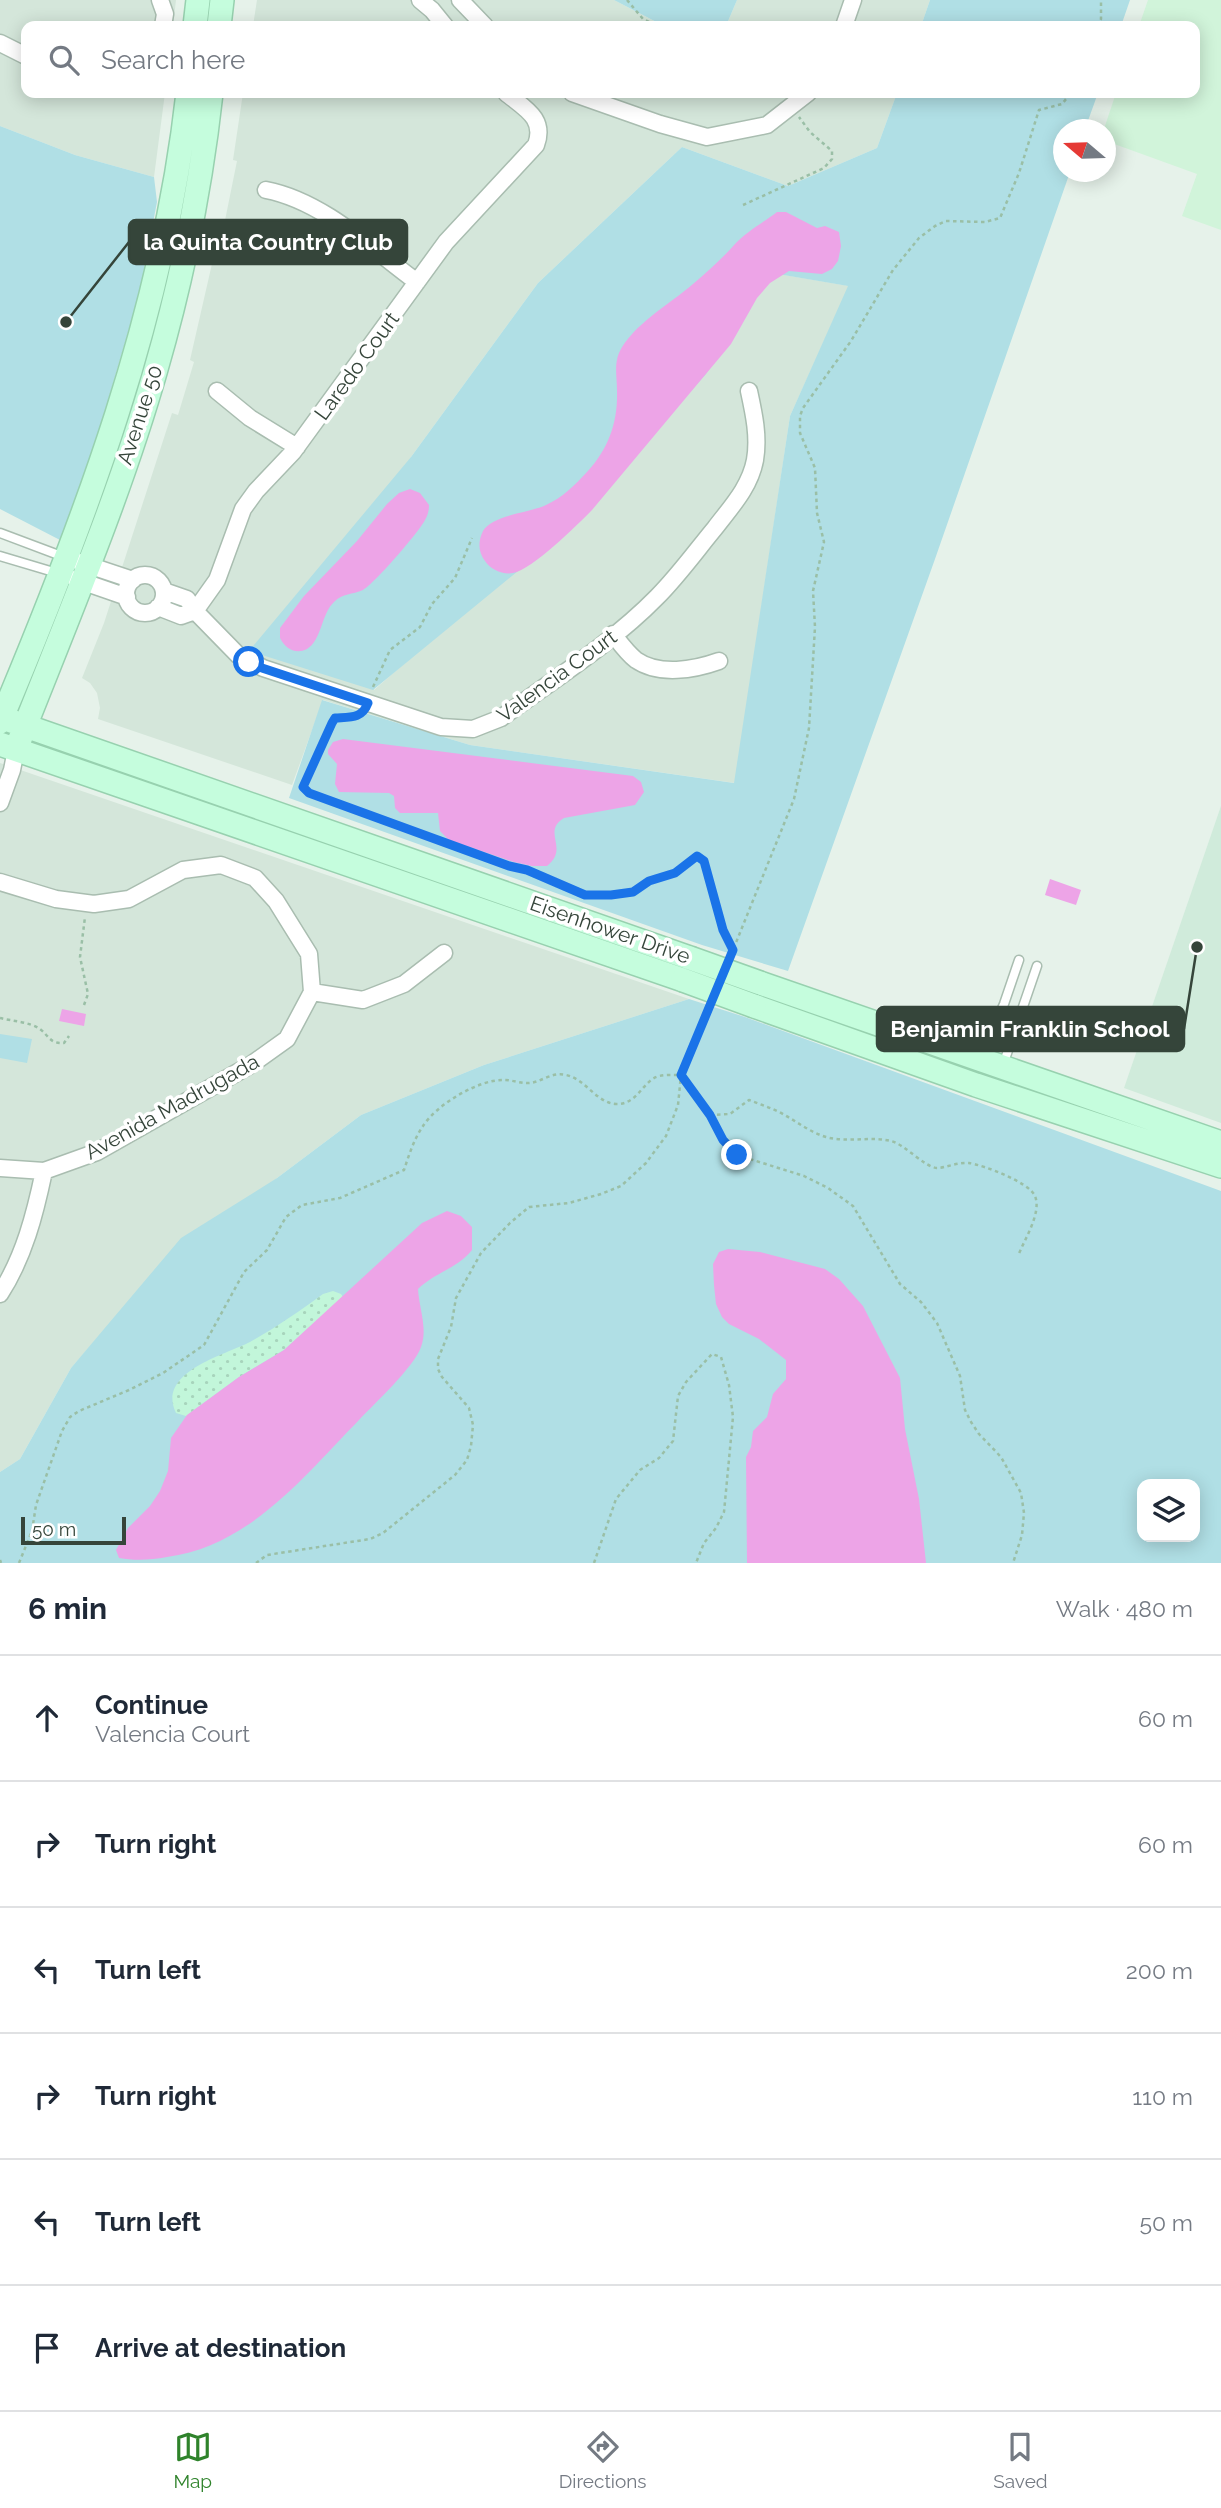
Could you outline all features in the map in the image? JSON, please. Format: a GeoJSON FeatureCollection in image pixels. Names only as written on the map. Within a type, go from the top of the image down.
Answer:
{"type":"FeatureCollection","features":[{"type":"Feature","properties":{"kind":"main road"},"geometry":{"type":"LineString","coordinates":[[196,21],[198,0]]}},
{"type":"Feature","properties":{"kind":"main road"},"geometry":{"type":"LineString","coordinates":[[220,21],[222,0]]}},
{"type":"Feature","properties":{"kind":"main road","name":"Avenue 50"},"geometry":{"type":"LineString","coordinates":[[1,719],[63,566],[133,364],[162,242],[187,98]]}},
{"type":"Feature","properties":{"kind":"main road","name":"Avenue 50"},"geometry":{"type":"LineString","coordinates":[[8,747],[26,725],[85,574],[141,418],[172,310],[196,191],[210,98]]}},
{"type":"Feature","properties":{"kind":"main road","name":"Eisenhower Drive"},"geometry":{"type":"LineString","coordinates":[[1,719],[26,725],[1221,1143]]}},
{"type":"Feature","properties":{"kind":"main road","name":"Eisenhower Drive"},"geometry":{"type":"LineString","coordinates":[[8,747],[907,1060],[1221,1166]]}},
{"type":"Feature","properties":{"kind":"main road"},"geometry":{"type":"LineString","coordinates":[[907,1060],[931,1057],[990,1076],[1002,1068]]}},
{"type":"Feature","properties":{"kind":"street"},"geometry":{"type":"LineString","coordinates":[[160,0],[165,13],[164,21]]}},
{"type":"Feature","properties":{"kind":"street"},"geometry":{"type":"LineString","coordinates":[[420,0],[440,21]]}},
{"type":"Feature","properties":{"kind":"street"},"geometry":{"type":"LineString","coordinates":[[460,0],[480,21]]}},
{"type":"Feature","properties":{"kind":"street"},"geometry":{"type":"LineString","coordinates":[[846,21],[853,0]]}},
{"type":"Feature","properties":{"kind":"street"},"geometry":{"type":"LineString","coordinates":[[0,43],[21,54]]}},
{"type":"Feature","properties":{"kind":"street","name":"Laredo Court"},"geometry":{"type":"LineString","coordinates":[[195,611],[217,580],[243,509],[256,491],[297,447],[417,282],[469,216],[536,145],[540,134],[538,124],[530,113],[512,98]]}},
{"type":"Feature","properties":{"kind":"street"},"geometry":{"type":"LineString","coordinates":[[586,98],[707,137],[767,125],[802,98]]}},
{"type":"Feature","properties":{"kind":"street"},"geometry":{"type":"LineString","coordinates":[[266,190],[283,193],[308,204],[417,282]]}},
{"type":"Feature","properties":{"kind":"street"},"geometry":{"type":"LineString","coordinates":[[217,391],[250,418],[297,447]]}},
{"type":"Feature","properties":{"kind":"street","name":"Valencia Court"},"geometry":{"type":"LineString","coordinates":[[85,574],[133,580],[145,575],[151,576],[160,583],[164,591],[187,599],[223,641],[249,662],[262,668],[441,727],[473,729],[488,725],[633,619],[667,587],[747,484],[755,458],[756,442],[749,391]]}},
{"type":"Feature","properties":{"kind":"street","name":"Valencia Court"},"geometry":{"type":"LineString","coordinates":[[63,566],[85,574],[127,597],[129,603],[138,611],[150,612],[158,607],[181,615],[195,611]]}},
{"type":"Feature","properties":{"kind":"street"},"geometry":{"type":"LineString","coordinates":[[127,597],[127,590],[133,580]]}},
{"type":"Feature","properties":{"kind":"street"},"geometry":{"type":"LineString","coordinates":[[158,607],[163,600],[164,591]]}},
{"type":"Feature","properties":{"kind":"street"},"geometry":{"type":"LineString","coordinates":[[613,634],[634,659],[647,666],[686,670],[719,661]]}},
{"type":"Feature","properties":{"kind":"street"},"geometry":{"type":"LineString","coordinates":[[0,803],[12,770],[8,747]]}},
{"type":"Feature","properties":{"kind":"street"},"geometry":{"type":"LineString","coordinates":[[0,882],[56,899],[94,904],[129,900],[183,870],[221,864],[255,878],[276,901],[309,954],[312,992],[363,1000],[404,984],[444,953]]}},
{"type":"Feature","properties":{"kind":"street","name":"Avenida Madrugada"},"geometry":{"type":"LineString","coordinates":[[0,1168],[44,1171],[97,1152],[252,1064],[287,1039],[312,992]]}},
{"type":"Feature","properties":{"kind":"street"},"geometry":{"type":"LineString","coordinates":[[0,1294],[12,1276],[35,1217],[44,1171]]}},
{"type":"Feature","properties":{"kind":"lane"},"geometry":{"type":"LineString","coordinates":[[0,533],[63,566]]}},
{"type":"Feature","properties":{"kind":"lane"},"geometry":{"type":"LineString","coordinates":[[0,556],[27,566],[63,566]]}},
{"type":"Feature","properties":{"kind":"lane"},"geometry":{"type":"LineString","coordinates":[[979,1060],[1004,1004],[1018,960]]}},
{"type":"Feature","properties":{"kind":"lane"},"geometry":{"type":"LineString","coordinates":[[1002,1068],[1037,966]]}},
{"type":"Feature","properties":{"kind":"lane"},"geometry":{"type":"LineString","coordinates":[[1004,1004],[1022,1010]]}},
{"type":"Feature","properties":{"kind":"path"},"geometry":{"type":"LineString","coordinates":[[627,0],[647,21]]}},
{"type":"Feature","properties":{"kind":"path"},"geometry":{"type":"LineString","coordinates":[[1100,21],[1101,0]]}},
{"type":"Feature","properties":{"kind":"path"},"geometry":{"type":"LineString","coordinates":[[728,962],[794,799],[809,728],[815,627],[813,591],[824,542],[817,513],[815,468],[799,425],[803,408],[851,341],[893,270],[919,238],[946,221],[985,222],[1000,218],[1019,173],[1040,110],[1062,103],[1066,98]]}},
{"type":"Feature","properties":{"kind":"path"},"geometry":{"type":"LineString","coordinates":[[743,205],[824,168],[832,159],[832,151],[810,132],[790,107]]}},
{"type":"Feature","properties":{"kind":"path"},"geometry":{"type":"LineString","coordinates":[[472,538],[455,578],[432,604],[420,627],[390,650],[365,712],[359,716],[335,718],[303,787],[309,793],[509,866],[527,870],[585,895],[633,892],[649,881],[675,873],[697,856],[704,861],[723,930],[733,950]]}},
{"type":"Feature","properties":{"kind":"path"},"geometry":{"type":"LineString","coordinates":[[84,1005],[88,994],[80,957],[85,932],[85,903]]}},
{"type":"Feature","properties":{"kind":"path"},"geometry":{"type":"LineString","coordinates":[[256,1563],[267,1555],[370,1539],[383,1533],[455,1475],[467,1460],[473,1425],[469,1408],[438,1369],[438,1359],[451,1327],[456,1298],[481,1253],[529,1207],[585,1199],[621,1186],[646,1163],[666,1136],[678,1105],[681,1075],[712,1000]]}},
{"type":"Feature","properties":{"kind":"path"},"geometry":{"type":"LineString","coordinates":[[0,1018],[40,1029],[57,1044],[64,1043],[69,1036]]}},
{"type":"Feature","properties":{"kind":"path"},"geometry":{"type":"LineString","coordinates":[[19,1563],[32,1531],[36,1505],[62,1431],[70,1418],[89,1405],[129,1390],[163,1373],[204,1345],[244,1272],[267,1250],[286,1217],[302,1205],[340,1198],[404,1170],[414,1141],[425,1123],[452,1099],[477,1086],[503,1079],[528,1084],[551,1074],[567,1075],[580,1081],[598,1097],[614,1104],[628,1103],[656,1077],[681,1075]]}},
{"type":"Feature","properties":{"kind":"path"},"geometry":{"type":"LineString","coordinates":[[681,1075],[710,1115],[723,1140],[737,1155],[804,1176],[828,1188],[853,1206],[900,1284],[921,1302],[937,1322],[961,1376],[965,1410],[979,1434],[1001,1457],[1021,1493],[1024,1513],[1022,1535],[1013,1563]]}},
{"type":"Feature","properties":{"kind":"path"},"geometry":{"type":"LineString","coordinates":[[710,1115],[730,1114],[749,1100],[827,1137],[891,1141],[909,1149],[937,1168],[953,1163],[971,1163],[999,1172],[1025,1185],[1034,1193],[1037,1204],[1018,1256]]}},
{"type":"Feature","properties":{"kind":"path"},"geometry":{"type":"LineString","coordinates":[[594,1563],[617,1499],[640,1470],[659,1458],[673,1441],[678,1396],[686,1382],[712,1354],[721,1357],[729,1385],[733,1417],[724,1512],[704,1544],[696,1563]]}},
{"type":"Feature","properties":{"kind":"shaded area"},"geometry":{"type":"Polygon","coordinates":[[[0,0],[176,0],[174,21],[21,21],[21,98],[164,98],[154,177],[75,155],[0,126],[0,0]]]}},
{"type":"Feature","properties":{"kind":"shaded area"},"geometry":{"type":"Polygon","coordinates":[[[257,0],[614,0],[654,21],[254,21],[257,0]]]}},
{"type":"Feature","properties":{"kind":"shaded area"},"geometry":{"type":"Polygon","coordinates":[[[614,0],[737,0],[728,21],[654,21],[614,0]]]}},
{"type":"Feature","properties":{"kind":"shaded area"},"geometry":{"type":"Polygon","coordinates":[[[737,0],[930,0],[923,21],[728,21],[737,0]]]}},
{"type":"Feature","properties":{"kind":"shaded area"},"geometry":{"type":"Polygon","coordinates":[[[930,0],[1130,0],[1123,21],[923,21],[930,0]]]}},
{"type":"Feature","properties":{"kind":"shaded area"},"geometry":{"type":"Polygon","coordinates":[[[1148,0],[1221,0],[1221,230],[1182,216],[1197,174],[1116,145],[1116,119],[1107,119],[1114,98],[1200,98],[1200,21],[1141,21],[1148,0]]]}},
{"type":"Feature","properties":{"kind":"shaded area"},"geometry":{"type":"Polygon","coordinates":[[[242,98],[895,98],[877,148],[788,186],[682,147],[538,283],[411,457],[374,690],[415,654],[773,273],[849,286],[790,416],[735,783],[470,745],[323,700],[292,785],[98,719],[100,708],[97,693],[90,683],[82,678],[104,623],[172,413],[178,415],[194,362],[190,360],[214,255],[218,255],[237,161],[233,160],[242,98]]]}},
{"type":"Feature","properties":{"kind":"shaded area"},"geometry":{"type":"Polygon","coordinates":[[[895,98],[1096,98],[1089,119],[1053,119],[1053,182],[1067,182],[788,971],[702,945],[289,798],[322,700],[470,745],[734,783],[790,416],[848,286],[772,273],[706,374],[563,534],[373,690],[249,651],[411,457],[538,283],[682,147],[788,186],[877,148],[895,98]]]}},
{"type":"Feature","properties":{"kind":"shaded area"},"geometry":{"type":"Polygon","coordinates":[[[0,126],[75,155],[154,177],[157,202],[139,295],[97,438],[60,540],[0,509],[0,126]]]}},
{"type":"Feature","properties":{"kind":"shaded area"},"geometry":{"type":"Polygon","coordinates":[[[777,212],[786,212],[817,228],[825,226],[839,232],[841,246],[838,261],[832,269],[822,274],[789,271],[770,283],[757,298],[731,344],[592,510],[554,546],[521,570],[505,573],[490,567],[481,554],[483,531],[494,521],[539,508],[557,499],[582,477],[601,454],[611,434],[616,413],[619,353],[633,333],[720,260],[739,240],[777,212]]]}},
{"type":"Feature","properties":{"kind":"shaded area"},"geometry":{"type":"Polygon","coordinates":[[[410,489],[420,493],[429,505],[426,518],[414,535],[369,586],[334,602],[326,613],[312,645],[307,649],[295,651],[285,645],[280,638],[280,628],[304,596],[357,541],[387,504],[399,493],[410,489]]]}},
{"type":"Feature","properties":{"kind":"shaded area"},"geometry":{"type":"Polygon","coordinates":[[[343,739],[633,776],[641,782],[644,792],[635,805],[564,818],[555,829],[556,853],[553,859],[547,866],[532,866],[449,840],[440,831],[438,813],[400,813],[395,808],[394,796],[389,793],[339,792],[335,784],[337,764],[328,754],[328,750],[333,742],[343,739]]]}},
{"type":"Feature","properties":{"kind":"shaded area"},"geometry":{"type":"Polygon","coordinates":[[[0,763],[689,999],[484,1065],[361,1115],[277,1178],[125,1306],[71,1368],[20,1459],[0,1472],[0,763]]]}},
{"type":"Feature","properties":{"kind":"shaded area"},"geometry":{"type":"Polygon","coordinates":[[[1221,806],[1221,1123],[1124,1088],[1221,806]]]}},
{"type":"Feature","properties":{"kind":"shaded area"},"geometry":{"type":"Polygon","coordinates":[[[1050,879],[1081,890],[1076,905],[1045,895],[1050,879]]]}},
{"type":"Feature","properties":{"kind":"shaded area"},"geometry":{"type":"Polygon","coordinates":[[[689,999],[1221,1191],[1221,1563],[0,1563],[0,1472],[20,1459],[71,1368],[181,1238],[277,1178],[361,1115],[484,1065],[689,999]]]}},
{"type":"Feature","properties":{"kind":"shaded area"},"geometry":{"type":"Polygon","coordinates":[[[62,1009],[86,1014],[84,1026],[59,1021],[62,1009]]]}},
{"type":"Feature","properties":{"kind":"shaded area"},"geometry":{"type":"Polygon","coordinates":[[[0,1034],[32,1039],[27,1063],[0,1058],[0,1034]]]}},
{"type":"Feature","properties":{"kind":"shaded area"},"geometry":{"type":"Polygon","coordinates":[[[447,1211],[461,1216],[472,1227],[472,1250],[418,1289],[423,1340],[411,1364],[393,1385],[296,1485],[250,1524],[197,1550],[155,1559],[119,1558],[116,1550],[128,1528],[150,1506],[160,1491],[168,1471],[171,1438],[187,1415],[239,1377],[284,1350],[422,1223],[447,1211]]]}},
{"type":"Feature","properties":{"kind":"shaded area"},"geometry":{"type":"Polygon","coordinates":[[[728,1249],[760,1252],[825,1269],[839,1279],[863,1306],[900,1378],[905,1429],[919,1499],[926,1563],[747,1563],[746,1457],[751,1447],[753,1431],[767,1417],[773,1394],[786,1379],[786,1360],[759,1339],[729,1324],[722,1317],[716,1304],[713,1264],[719,1252],[728,1249]]]}},
{"type":"Feature","properties":{"kind":"sand"},"geometry":{"type":"Polygon","coordinates":[[[333,1291],[343,1297],[284,1350],[239,1377],[186,1416],[176,1413],[172,1399],[176,1386],[184,1376],[210,1359],[250,1342],[323,1294],[333,1291]]]}},
{"type":"Feature","properties":{"kind":"place","name":"la Quinta Country Club"},"geometry":{"type":"Point","coordinates":[66,322]}},
{"type":"Feature","properties":{"kind":"place","name":"Benjamin Franklin School"},"geometry":{"type":"Point","coordinates":[1197,947]}},
{"type":"Feature","properties":{"kind":"route"},"geometry":{"type":"LineString","coordinates":[[249,662],[368,703],[365,712],[359,716],[335,718],[303,787],[309,793],[509,866],[527,870],[585,895],[633,892],[649,881],[675,873],[697,856],[704,861],[723,930],[733,950],[681,1075],[710,1115],[723,1140],[737,1155]]}}]}
